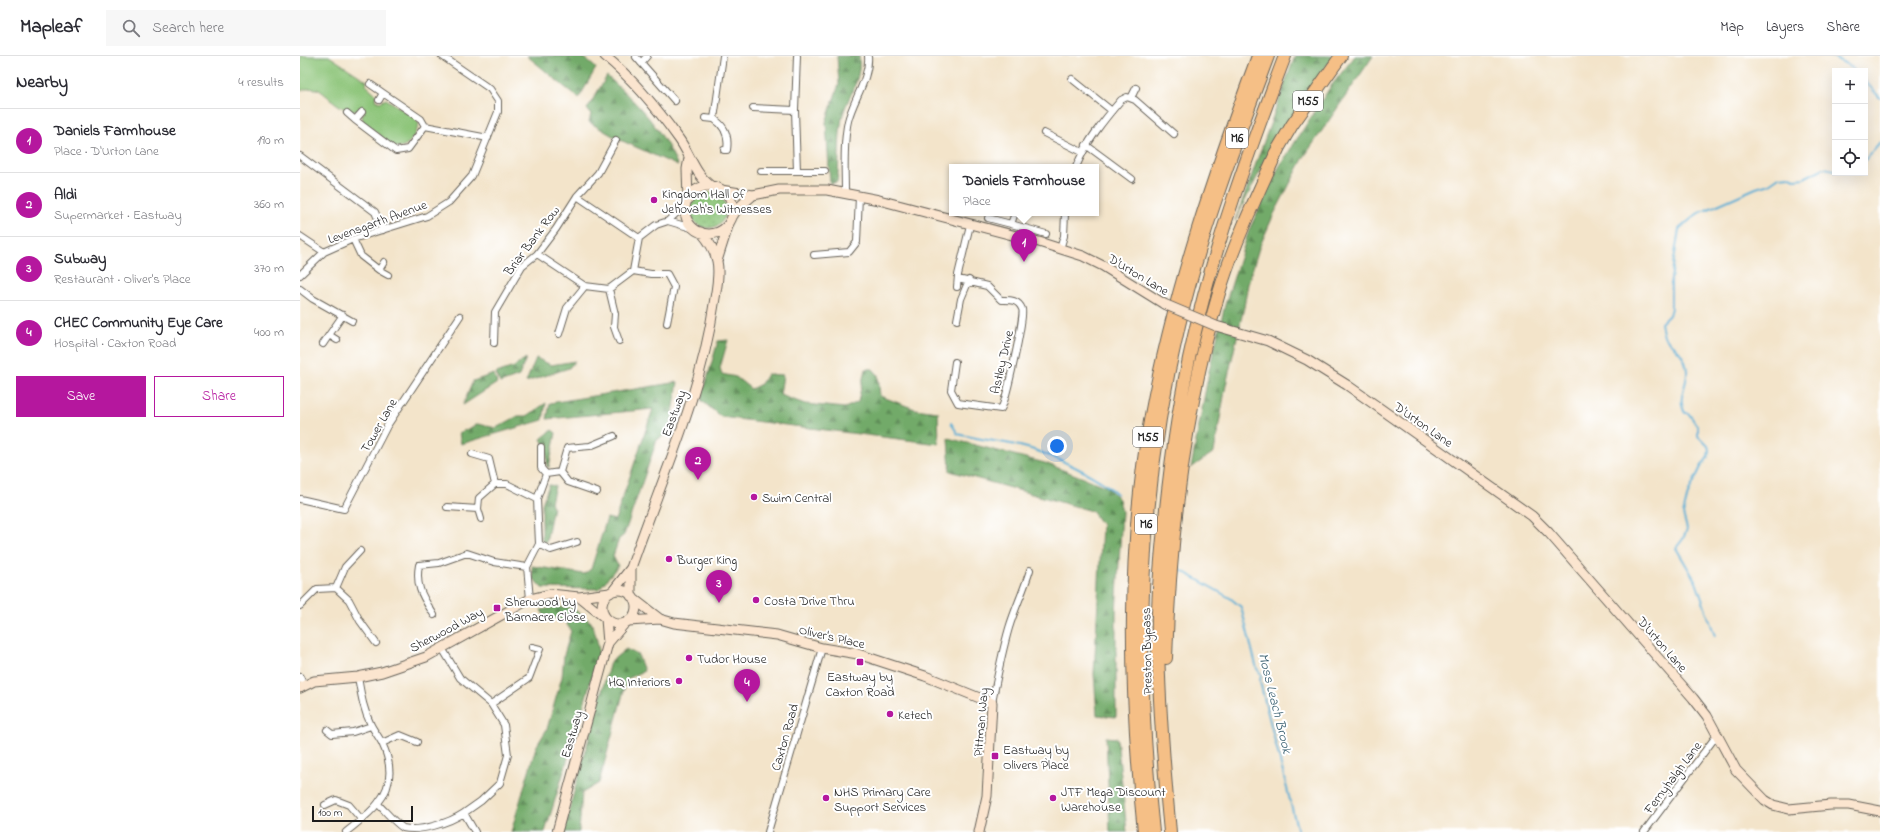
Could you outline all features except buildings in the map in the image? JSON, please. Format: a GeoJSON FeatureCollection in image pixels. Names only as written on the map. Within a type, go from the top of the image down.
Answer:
{"type":"FeatureCollection","features":[{"type":"Feature","properties":{"kind":"highway","name":"M55"},"geometry":{"type":"LineString","coordinates":[[1144,832],[1135,731],[1132,657],[1137,530],[1150,424],[1171,321],[1198,225],[1219,160],[1258,56]]}},
{"type":"Feature","properties":{"kind":"highway","name":"M6"},"geometry":{"type":"LineString","coordinates":[[1153,832],[1143,717],[1142,593],[1145,531],[1159,426],[1179,324],[1200,249],[1228,163],[1268,56]]}},
{"type":"Feature","properties":{"kind":"highway","name":"M6"},"geometry":{"type":"LineString","coordinates":[[1170,469],[1181,398],[1208,280],[1243,169],[1285,56]]}},
{"type":"Feature","properties":{"kind":"highway","name":"M55"},"geometry":{"type":"LineString","coordinates":[[1170,469],[1199,346],[1225,258],[1257,183],[1296,118],[1341,56]]}},
{"type":"Feature","properties":{"kind":"highway","name":"M55"},"geometry":{"type":"LineString","coordinates":[[1163,753],[1170,566],[1177,499],[1193,400],[1206,339],[1226,274],[1244,225],[1279,147]]}},
{"type":"Feature","properties":{"kind":"highway","name":"Preston Bypass"},"geometry":{"type":"LineString","coordinates":[[1170,469],[1158,614],[1163,753],[1170,832]]}},
{"type":"Feature","properties":{"kind":"street","name":"Levensgarth Avenue"},"geometry":{"type":"LineString","coordinates":[[300,275],[324,252],[353,239],[427,216],[449,202],[472,176],[498,112],[499,104],[496,96],[490,89],[442,56]]}},
{"type":"Feature","properties":{"kind":"street"},"geometry":{"type":"LineString","coordinates":[[605,56],[646,95],[680,140],[688,158],[704,180],[711,186],[722,190],[726,194],[732,205],[730,221]]}},
{"type":"Feature","properties":{"kind":"street"},"geometry":{"type":"LineString","coordinates":[[641,63],[647,56]]}},
{"type":"Feature","properties":{"kind":"street"},"geometry":{"type":"LineString","coordinates":[[714,119],[723,56]]}},
{"type":"Feature","properties":{"kind":"street"},"geometry":{"type":"LineString","coordinates":[[796,56],[795,110],[797,171]]}},
{"type":"Feature","properties":{"kind":"street"},"geometry":{"type":"LineString","coordinates":[[845,193],[848,123],[851,109],[865,76],[868,56]]}},
{"type":"Feature","properties":{"kind":"street"},"geometry":{"type":"LineString","coordinates":[[636,57],[675,101]]}},
{"type":"Feature","properties":{"kind":"street"},"geometry":{"type":"LineString","coordinates":[[1072,79],[1112,110]]}},
{"type":"Feature","properties":{"kind":"street"},"geometry":{"type":"LineString","coordinates":[[370,84],[421,119],[425,126],[488,138]]}},
{"type":"Feature","properties":{"kind":"street"},"geometry":{"type":"LineString","coordinates":[[1131,98],[1136,88]]}},
{"type":"Feature","properties":{"kind":"street"},"geometry":{"type":"LineString","coordinates":[[379,100],[383,93]]}},
{"type":"Feature","properties":{"kind":"street"},"geometry":{"type":"LineString","coordinates":[[1077,164],[1082,152],[1094,132],[1121,100],[1127,97],[1131,98],[1174,134]]}},
{"type":"Feature","properties":{"kind":"street"},"geometry":{"type":"LineString","coordinates":[[754,108],[795,110]]}},
{"type":"Feature","properties":{"kind":"street"},"geometry":{"type":"LineString","coordinates":[[355,120],[362,112]]}},
{"type":"Feature","properties":{"kind":"street"},"geometry":{"type":"LineString","coordinates":[[347,113],[396,151],[408,149],[425,126]]}},
{"type":"Feature","properties":{"kind":"street"},"geometry":{"type":"LineString","coordinates":[[705,118],[714,119],[724,130],[727,137],[728,150],[724,150]]}},
{"type":"Feature","properties":{"kind":"street"},"geometry":{"type":"LineString","coordinates":[[1162,124],[1167,118]]}},
{"type":"Feature","properties":{"kind":"street"},"geometry":{"type":"LineString","coordinates":[[1044,133],[1082,152]]}},
{"type":"Feature","properties":{"kind":"street","name":"Briar Bank Row"},"geometry":{"type":"LineString","coordinates":[[494,343],[495,312],[522,266],[537,254],[556,229],[577,196],[598,173],[616,140]]}},
{"type":"Feature","properties":{"kind":"street"},"geometry":{"type":"LineString","coordinates":[[1086,145],[1132,179]]}},
{"type":"Feature","properties":{"kind":"street"},"geometry":{"type":"LineString","coordinates":[[300,156],[375,212],[383,230]]}},
{"type":"Feature","properties":{"kind":"street"},"geometry":{"type":"LineString","coordinates":[[688,158],[687,217],[698,230]]}},
{"type":"Feature","properties":{"kind":"street"},"geometry":{"type":"LineString","coordinates":[[761,171],[824,171]]}},
{"type":"Feature","properties":{"kind":"street"},"geometry":{"type":"LineString","coordinates":[[537,254],[585,286],[609,289],[633,271],[638,238],[656,225],[668,221],[691,195],[700,188],[711,186]]}},
{"type":"Feature","properties":{"kind":"street","name":"D'Urton Lane"},"geometry":{"type":"LineString","coordinates":[[722,190],[753,195],[786,190],[827,190],[845,193],[1060,249],[1083,256],[1103,266],[1164,304],[1216,326],[1268,341],[1307,360],[1347,385],[1532,516],[1549,532],[1693,698],[1707,716],[1736,770],[1765,800],[1773,805],[1789,809],[1831,804],[1848,805],[1880,811]]}},
{"type":"Feature","properties":{"kind":"street"},"geometry":{"type":"LineString","coordinates":[[668,221],[698,230],[717,232],[730,221],[737,209],[753,195]]}},
{"type":"Feature","properties":{"kind":"street"},"geometry":{"type":"LineString","coordinates":[[577,196],[638,238]]}},
{"type":"Feature","properties":{"kind":"street"},"geometry":{"type":"LineString","coordinates":[[814,255],[849,252],[857,242],[860,196]]}},
{"type":"Feature","properties":{"kind":"street"},"geometry":{"type":"LineString","coordinates":[[1011,224],[1014,216]]}},
{"type":"Feature","properties":{"kind":"street"},"geometry":{"type":"LineString","coordinates":[[1060,249],[1064,236],[1065,216]]}},
{"type":"Feature","properties":{"kind":"street"},"geometry":{"type":"LineString","coordinates":[[988,218],[1046,234]]}},
{"type":"Feature","properties":{"kind":"street","name":"Eastway"},"geometry":{"type":"LineString","coordinates":[[717,261],[730,221]]}},
{"type":"Feature","properties":{"kind":"street"},"geometry":{"type":"LineString","coordinates":[[957,287],[970,225]]}},
{"type":"Feature","properties":{"kind":"street","name":"Eastway"},"geometry":{"type":"LineString","coordinates":[[633,597],[632,568],[699,378],[711,331],[718,278],[717,261],[710,245],[698,230]]}},
{"type":"Feature","properties":{"kind":"street"},"geometry":{"type":"LineString","coordinates":[[300,236],[324,252]]}},
{"type":"Feature","properties":{"kind":"street"},"geometry":{"type":"LineString","coordinates":[[353,239],[361,256],[388,275]]}},
{"type":"Feature","properties":{"kind":"street"},"geometry":{"type":"LineString","coordinates":[[379,270],[384,262]]}},
{"type":"Feature","properties":{"kind":"street"},"geometry":{"type":"LineString","coordinates":[[633,271],[651,274],[667,274],[674,287],[667,322]]}},
{"type":"Feature","properties":{"kind":"street","name":"Astley Drive"},"geometry":{"type":"LineString","coordinates":[[955,362],[951,390],[958,402],[1001,409],[1012,366],[1023,311],[1019,303],[1015,301],[1001,300],[987,286],[969,280],[958,279]]}},
{"type":"Feature","properties":{"kind":"street"},"geometry":{"type":"LineString","coordinates":[[957,320],[961,299],[969,280]]}},
{"type":"Feature","properties":{"kind":"street"},"geometry":{"type":"LineString","coordinates":[[559,334],[567,308],[585,286]]}},
{"type":"Feature","properties":{"kind":"street"},"geometry":{"type":"LineString","coordinates":[[300,289],[352,321]]}},
{"type":"Feature","properties":{"kind":"street"},"geometry":{"type":"LineString","coordinates":[[609,289],[615,314],[614,327],[619,341]]}},
{"type":"Feature","properties":{"kind":"street"},"geometry":{"type":"LineString","coordinates":[[323,344],[343,315]]}},
{"type":"Feature","properties":{"kind":"street","name":"Tower Lane"},"geometry":{"type":"LineString","coordinates":[[300,499],[344,509],[387,426],[460,316]]}},
{"type":"Feature","properties":{"kind":"street"},"geometry":{"type":"LineString","coordinates":[[329,335],[337,340]]}},
{"type":"Feature","properties":{"kind":"street"},"geometry":{"type":"LineString","coordinates":[[560,472],[567,448],[590,446],[614,436]]}},
{"type":"Feature","properties":{"kind":"street"},"geometry":{"type":"LineString","coordinates":[[541,447],[541,468],[546,474]]}},
{"type":"Feature","properties":{"kind":"street"},"geometry":{"type":"LineString","coordinates":[[472,454],[489,459],[494,484]]}},
{"type":"Feature","properties":{"kind":"street"},"geometry":{"type":"LineString","coordinates":[[546,474],[560,472]]}},
{"type":"Feature","properties":{"kind":"street"},"geometry":{"type":"LineString","coordinates":[[560,472],[568,482],[597,492]]}},
{"type":"Feature","properties":{"kind":"street"},"geometry":{"type":"LineString","coordinates":[[530,599],[527,567],[539,544],[537,499],[546,474]]}},
{"type":"Feature","properties":{"kind":"street"},"geometry":{"type":"LineString","coordinates":[[481,519],[478,509],[479,498],[494,484],[507,484],[537,499]]}},
{"type":"Feature","properties":{"kind":"street"},"geometry":{"type":"LineString","coordinates":[[447,507],[478,509]]}},
{"type":"Feature","properties":{"kind":"street"},"geometry":{"type":"LineString","coordinates":[[539,544],[551,550],[576,542]]}},
{"type":"Feature","properties":{"kind":"street"},"geometry":{"type":"LineString","coordinates":[[336,588],[345,567],[360,551]]}},
{"type":"Feature","properties":{"kind":"street"},"geometry":{"type":"LineString","coordinates":[[434,615],[424,599],[417,579],[419,565],[439,563],[467,553],[494,562],[527,567]]}},
{"type":"Feature","properties":{"kind":"street","name":"Eastway"},"geometry":{"type":"LineString","coordinates":[[611,592],[632,568]]}},
{"type":"Feature","properties":{"kind":"street","name":"Pittman Way"},"geometry":{"type":"LineString","coordinates":[[979,832],[987,796],[992,703],[1008,629],[1017,603],[1025,588],[1030,570]]}},
{"type":"Feature","properties":{"kind":"street"},"geometry":{"type":"LineString","coordinates":[[300,605],[317,589],[336,588],[349,600],[360,621],[376,643]]}},
{"type":"Feature","properties":{"kind":"street"},"geometry":{"type":"LineString","coordinates":[[579,597],[606,618],[616,624],[627,622],[635,614],[636,604],[633,597],[623,591],[611,592],[603,601],[602,607],[606,618]]}},
{"type":"Feature","properties":{"kind":"street","name":"Sherwood Way"},"geometry":{"type":"LineString","coordinates":[[301,683],[325,679],[358,677],[400,667],[426,657],[530,599],[550,594],[579,597],[611,592]]}},
{"type":"Feature","properties":{"kind":"street","name":"Oliver's Place"},"geometry":{"type":"LineString","coordinates":[[633,597],[660,620]]}},
{"type":"Feature","properties":{"kind":"street","name":"Eastway"},"geometry":{"type":"LineString","coordinates":[[557,832],[608,643],[606,618]]}},
{"type":"Feature","properties":{"kind":"street","name":"Oliver's Place"},"geometry":{"type":"LineString","coordinates":[[627,622],[660,620],[777,636],[822,648],[858,654],[893,665],[992,703]]}},
{"type":"Feature","properties":{"kind":"street","name":"Eastway"},"geometry":{"type":"LineString","coordinates":[[608,643],[627,622]]}},
{"type":"Feature","properties":{"kind":"street"},"geometry":{"type":"LineString","coordinates":[[491,704],[529,678],[540,649],[532,646]]}},
{"type":"Feature","properties":{"kind":"street"},"geometry":{"type":"LineString","coordinates":[[378,804],[403,831],[417,832],[434,829],[464,813],[481,801],[500,783],[508,755],[504,725],[491,704],[460,678],[442,648]]}},
{"type":"Feature","properties":{"kind":"street","name":"Caxton Road"},"geometry":{"type":"LineString","coordinates":[[768,832],[822,648]]}},
{"type":"Feature","properties":{"kind":"street"},"geometry":{"type":"LineString","coordinates":[[346,832],[378,804],[388,789],[390,780],[390,770],[382,743],[371,726],[362,704],[358,677]]}},
{"type":"Feature","properties":{"kind":"street"},"geometry":{"type":"LineString","coordinates":[[327,730],[332,734],[353,732],[371,726]]}},
{"type":"Feature","properties":{"kind":"street"},"geometry":{"type":"LineString","coordinates":[[382,743],[400,735],[417,742]]}},
{"type":"Feature","properties":{"kind":"street","name":"Fernyhalgh Lane"},"geometry":{"type":"LineString","coordinates":[[1644,832],[1717,735]]}},
{"type":"Feature","properties":{"kind":"street"},"geometry":{"type":"LineString","coordinates":[[325,805],[336,800],[349,805],[361,819]]}},
{"type":"Feature","properties":{"kind":"street"},"geometry":{"type":"LineString","coordinates":[[464,813],[475,832]]}},
{"type":"Feature","properties":{"kind":"green space"},"geometry":{"type":"Polygon","coordinates":[[[300,56],[329,56],[367,81],[366,85],[376,94],[375,100],[380,102],[386,99],[413,116],[419,123],[414,136],[404,146],[394,147],[363,122],[362,115],[365,112],[360,109],[350,111],[344,109],[316,89],[300,91],[300,56]]]}},
{"type":"Feature","properties":{"kind":"green space"},"geometry":{"type":"Polygon","coordinates":[[[527,56],[582,56],[596,68],[579,98],[527,56]]]}},
{"type":"Feature","properties":{"kind":"green space"},"geometry":{"type":"Polygon","coordinates":[[[837,56],[859,56],[859,66],[856,82],[842,118],[837,182],[830,184],[826,122],[839,84],[837,56]]]}},
{"type":"Feature","properties":{"kind":"green space"},"geometry":{"type":"Polygon","coordinates":[[[1295,56],[1334,56],[1306,95],[1280,136],[1235,221],[1295,56]]]}},
{"type":"Feature","properties":{"kind":"green space"},"geometry":{"type":"Polygon","coordinates":[[[1355,56],[1373,56],[1304,157],[1274,214],[1259,248],[1248,284],[1226,385],[1214,452],[1191,468],[1210,366],[1225,305],[1249,230],[1279,167],[1331,86],[1355,56]]]}},
{"type":"Feature","properties":{"kind":"green space"},"geometry":{"type":"Polygon","coordinates":[[[607,76],[648,117],[664,139],[678,166],[618,139],[589,122],[591,114],[587,109],[607,76]]]}},
{"type":"Feature","properties":{"kind":"green space"},"geometry":{"type":"Polygon","coordinates":[[[712,192],[721,197],[725,203],[725,217],[721,223],[712,228],[704,228],[695,223],[691,217],[690,206],[695,197],[701,193],[712,192]]]}},
{"type":"Feature","properties":{"kind":"green space"},"geometry":{"type":"Polygon","coordinates":[[[728,340],[720,368],[722,374],[736,377],[751,389],[761,384],[767,374],[783,375],[780,395],[805,404],[845,408],[858,402],[865,369],[873,369],[878,375],[880,396],[915,409],[938,412],[939,444],[721,417],[701,400],[718,341],[728,340]]]}},
{"type":"Feature","properties":{"kind":"green space"},"geometry":{"type":"Polygon","coordinates":[[[526,358],[519,376],[500,383],[496,373],[514,367],[526,358]]]}},
{"type":"Feature","properties":{"kind":"green space"},"geometry":{"type":"Polygon","coordinates":[[[536,358],[551,365],[575,361],[569,368],[526,382],[536,358]]]}},
{"type":"Feature","properties":{"kind":"green space"},"geometry":{"type":"Polygon","coordinates":[[[494,374],[497,383],[463,405],[473,381],[494,374]]]}},
{"type":"Feature","properties":{"kind":"green space"},"geometry":{"type":"Polygon","coordinates":[[[678,382],[670,431],[657,440],[624,535],[619,539],[613,556],[618,566],[599,589],[542,588],[533,578],[532,566],[584,574],[591,569],[607,518],[615,520],[653,409],[547,419],[550,403],[678,382]]]}},
{"type":"Feature","properties":{"kind":"green space"},"geometry":{"type":"Polygon","coordinates":[[[546,403],[543,420],[461,444],[459,433],[478,424],[496,428],[518,416],[527,416],[546,403]]]}},
{"type":"Feature","properties":{"kind":"green space"},"geometry":{"type":"Polygon","coordinates":[[[552,430],[556,433],[549,467],[547,467],[547,450],[541,439],[552,430]]]}},
{"type":"Feature","properties":{"kind":"green space"},"geometry":{"type":"Polygon","coordinates":[[[948,438],[1045,463],[1107,487],[1119,499],[1122,512],[1116,613],[1116,717],[1097,715],[1094,674],[1102,525],[1092,511],[950,471],[948,438]]]}},
{"type":"Feature","properties":{"kind":"green space"},"geometry":{"type":"Polygon","coordinates":[[[549,485],[555,486],[551,502],[553,507],[546,542],[542,541],[542,504],[549,485]]]}},
{"type":"Feature","properties":{"kind":"green space"},"geometry":{"type":"Polygon","coordinates":[[[557,607],[572,608],[591,622],[599,651],[578,726],[545,832],[511,832],[536,747],[547,729],[562,677],[564,655],[571,631],[565,621],[544,615],[541,610],[557,607]]]}},
{"type":"Feature","properties":{"kind":"green space"},"geometry":{"type":"Polygon","coordinates":[[[626,649],[638,655],[644,671],[627,679],[599,783],[582,793],[579,832],[563,832],[610,662],[626,649]]]}},
{"type":"Feature","properties":{"kind":"green space"},"geometry":{"type":"Polygon","coordinates":[[[1106,737],[1117,738],[1127,832],[1110,832],[1106,737]]]}},
{"type":"Feature","properties":{"kind":"waterway"},"geometry":{"type":"LineString","coordinates":[[1831,56],[1852,68]]}},
{"type":"Feature","properties":{"kind":"waterway"},"geometry":{"type":"LineString","coordinates":[[1868,84],[1880,98]]}},
{"type":"Feature","properties":{"kind":"waterway"},"geometry":{"type":"LineString","coordinates":[[1868,156],[1880,142]]}},
{"type":"Feature","properties":{"kind":"waterway"},"geometry":{"type":"LineString","coordinates":[[1715,636],[1696,582],[1676,548],[1683,539],[1687,529],[1683,514],[1688,494],[1701,467],[1708,457],[1709,450],[1708,446],[1698,436],[1698,427],[1691,416],[1688,413],[1685,413],[1682,407],[1682,395],[1687,378],[1685,360],[1667,340],[1662,331],[1661,323],[1669,315],[1671,308],[1671,279],[1679,229],[1697,214],[1756,188],[1769,184],[1779,177],[1788,176],[1795,179],[1804,178],[1824,168],[1832,169]]}},
{"type":"Feature","properties":{"kind":"waterway","name":"Moss Leach Brook"},"geometry":{"type":"LineString","coordinates":[[951,423],[958,434],[1015,445],[1040,452],[1069,464],[1097,479],[1117,494]]}},
{"type":"Feature","properties":{"kind":"waterway","name":"Moss Leach Brook"},"geometry":{"type":"LineString","coordinates":[[1175,567],[1230,598],[1241,607],[1257,669],[1261,674],[1260,682],[1298,832]]}},
{"type":"Feature","properties":{"kind":"place","name":"Kingdom Hall of Jehovah's Witnesses"},"geometry":{"type":"Point","coordinates":[654,200]}},
{"type":"Feature","properties":{"kind":"place","name":"Daniels Farmhouse"},"geometry":{"type":"Point","coordinates":[1024,262]}},
{"type":"Feature","properties":{"kind":"place","name":"Aldi"},"geometry":{"type":"Point","coordinates":[698,480]}},
{"type":"Feature","properties":{"kind":"place","name":"Swim Central"},"geometry":{"type":"Point","coordinates":[754,497]}},
{"type":"Feature","properties":{"kind":"place","name":"Burger King"},"geometry":{"type":"Point","coordinates":[669,559]}},
{"type":"Feature","properties":{"kind":"place","name":"Costa Drive Thru"},"geometry":{"type":"Point","coordinates":[756,600]}},
{"type":"Feature","properties":{"kind":"place","name":"Subway"},"geometry":{"type":"Point","coordinates":[719,603]}},
{"type":"Feature","properties":{"kind":"place","name":"Sherwood by Barnacre Close"},"geometry":{"type":"Point","coordinates":[497,608]}},
{"type":"Feature","properties":{"kind":"place","name":"Tudor House"},"geometry":{"type":"Point","coordinates":[689,658]}},
{"type":"Feature","properties":{"kind":"place","name":"Eastway by Caxton Road"},"geometry":{"type":"Point","coordinates":[860,662]}},
{"type":"Feature","properties":{"kind":"place","name":"HQ Interiors"},"geometry":{"type":"Point","coordinates":[679,681]}},
{"type":"Feature","properties":{"kind":"place","name":"CHEC Community Eye Care"},"geometry":{"type":"Point","coordinates":[747,702]}},
{"type":"Feature","properties":{"kind":"place","name":"Ketech"},"geometry":{"type":"Point","coordinates":[890,714]}},
{"type":"Feature","properties":{"kind":"place","name":"Eastway by Olivers Place"},"geometry":{"type":"Point","coordinates":[995,756]}},
{"type":"Feature","properties":{"kind":"place","name":"NHS Primary Care Support Services"},"geometry":{"type":"Point","coordinates":[826,798]}},
{"type":"Feature","properties":{"kind":"place","name":"JTF Mega Discount Warehouse"},"geometry":{"type":"Point","coordinates":[1053,798]}}]}
